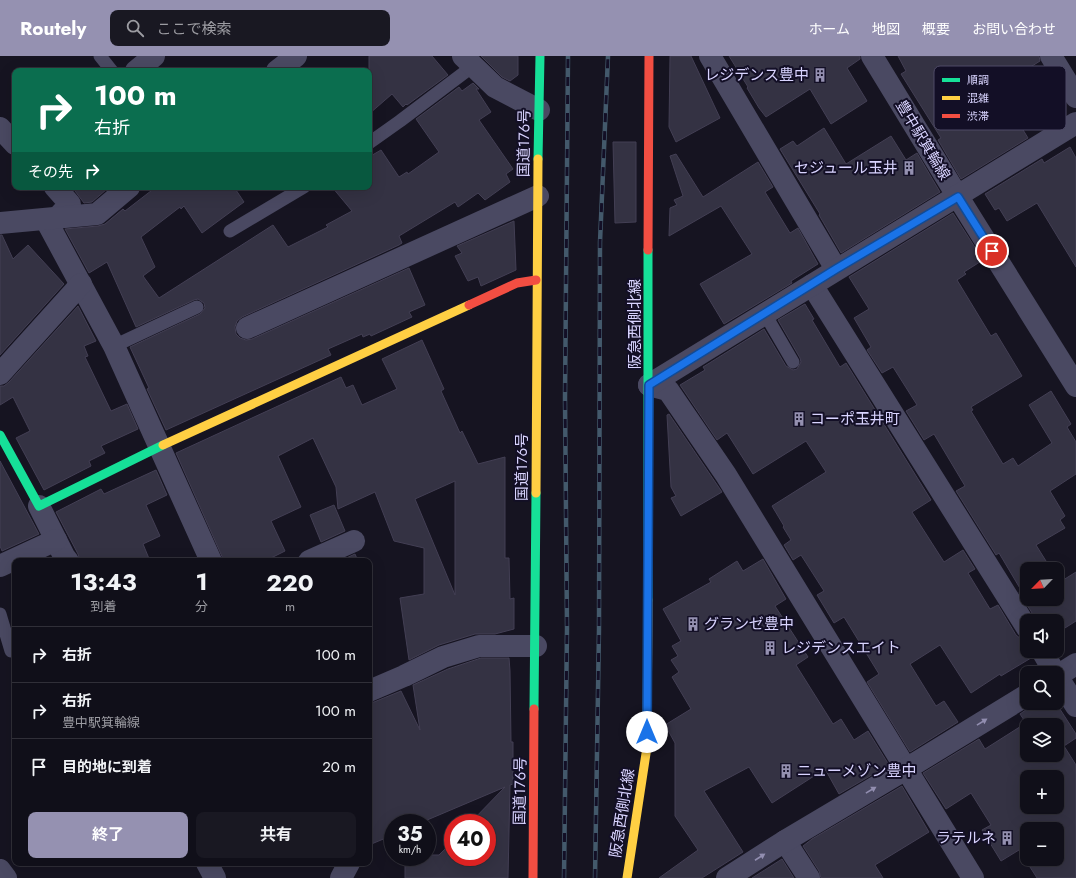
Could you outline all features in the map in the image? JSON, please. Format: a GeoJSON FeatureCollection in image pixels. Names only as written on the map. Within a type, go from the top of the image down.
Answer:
{"type":"FeatureCollection","features":[{"type":"Feature","properties":{"kind":"main road","name":"国道176号"},"geometry":{"type":"LineString","coordinates":[[533,878],[536,646],[536,280],[540,56]]}},
{"type":"Feature","properties":{"kind":"main road","name":"阪急西側北線"},"geometry":{"type":"LineString","coordinates":[[627,878],[647,747],[649,56]]}},
{"type":"Feature","properties":{"kind":"main road"},"geometry":{"type":"LineString","coordinates":[[0,435],[39,506],[159,447],[517,283],[536,280]]}},
{"type":"Feature","properties":{"kind":"street"},"geometry":{"type":"LineString","coordinates":[[140,68],[154,56]]}},
{"type":"Feature","properties":{"kind":"street"},"geometry":{"type":"LineString","coordinates":[[281,68],[296,56]]}},
{"type":"Feature","properties":{"kind":"street"},"geometry":{"type":"LineString","coordinates":[[710,56],[836,269]]}},
{"type":"Feature","properties":{"kind":"street","name":"豊中駅箕輪線"},"geometry":{"type":"LineString","coordinates":[[872,56],[1076,386]]}},
{"type":"Feature","properties":{"kind":"street"},"geometry":{"type":"LineString","coordinates":[[1051,56],[1057,66]]}},
{"type":"Feature","properties":{"kind":"street"},"geometry":{"type":"LineString","coordinates":[[468,61],[495,87],[539,110]]}},
{"type":"Feature","properties":{"kind":"street"},"geometry":{"type":"LineString","coordinates":[[1066,81],[1076,97]]}},
{"type":"Feature","properties":{"kind":"street"},"geometry":{"type":"LineString","coordinates":[[1066,129],[1076,123]]}},
{"type":"Feature","properties":{"kind":"street"},"geometry":{"type":"LineString","coordinates":[[0,128],[12,141]]}},
{"type":"Feature","properties":{"kind":"street"},"geometry":{"type":"LineString","coordinates":[[649,385],[836,269],[958,197],[1065,130]]}},
{"type":"Feature","properties":{"kind":"street"},"geometry":{"type":"LineString","coordinates":[[51,219],[70,204],[58,190]]}},
{"type":"Feature","properties":{"kind":"street"},"geometry":{"type":"LineString","coordinates":[[0,223],[97,214],[125,190]]}},
{"type":"Feature","properties":{"kind":"street"},"geometry":{"type":"LineString","coordinates":[[247,328],[538,196]]}},
{"type":"Feature","properties":{"kind":"street"},"geometry":{"type":"LineString","coordinates":[[51,219],[81,284],[114,346],[210,558]]}},
{"type":"Feature","properties":{"kind":"street"},"geometry":{"type":"LineString","coordinates":[[0,374],[81,284]]}},
{"type":"Feature","properties":{"kind":"street"},"geometry":{"type":"LineString","coordinates":[[812,285],[1020,617]]}},
{"type":"Feature","properties":{"kind":"street"},"geometry":{"type":"LineString","coordinates":[[649,385],[668,390],[726,476],[973,878]]}},
{"type":"Feature","properties":{"kind":"street"},"geometry":{"type":"LineString","coordinates":[[39,506],[66,558]]}},
{"type":"Feature","properties":{"kind":"street"},"geometry":{"type":"LineString","coordinates":[[17,558],[56,540]]}},
{"type":"Feature","properties":{"kind":"street"},"geometry":{"type":"LineString","coordinates":[[316,558],[354,541]]}},
{"type":"Feature","properties":{"kind":"street"},"geometry":{"type":"LineString","coordinates":[[0,566],[12,560]]}},
{"type":"Feature","properties":{"kind":"street"},"geometry":{"type":"LineString","coordinates":[[372,690],[443,657],[479,646],[536,646]]}},
{"type":"Feature","properties":{"kind":"street"},"geometry":{"type":"LineString","coordinates":[[1064,671],[1076,664]]}},
{"type":"Feature","properties":{"kind":"street"},"geometry":{"type":"LineString","coordinates":[[1064,686],[1076,706]]}},
{"type":"Feature","properties":{"kind":"street"},"geometry":{"type":"LineString","coordinates":[[727,878],[785,841],[906,769],[1020,698]]}},
{"type":"Feature","properties":{"kind":"street"},"geometry":{"type":"LineString","coordinates":[[785,841],[809,878]]}},
{"type":"Feature","properties":{"kind":"street"},"geometry":{"type":"LineString","coordinates":[[209,866],[215,878]]}},
{"type":"Feature","properties":{"kind":"street"},"geometry":{"type":"LineString","coordinates":[[341,878],[347,866]]}},
{"type":"Feature","properties":{"kind":"street"},"geometry":{"type":"LineString","coordinates":[[0,870],[6,878]]}},
{"type":"Feature","properties":{"kind":"lane"},"geometry":{"type":"LineString","coordinates":[[100,56],[110,68]]}},
{"type":"Feature","properties":{"kind":"lane"},"geometry":{"type":"LineString","coordinates":[[372,141],[400,121],[468,61]]}},
{"type":"Feature","properties":{"kind":"lane"},"geometry":{"type":"LineString","coordinates":[[230,231],[299,190]]}},
{"type":"Feature","properties":{"kind":"lane"},"geometry":{"type":"LineString","coordinates":[[114,346],[197,307]]}},
{"type":"Feature","properties":{"kind":"lane"},"geometry":{"type":"LineString","coordinates":[[765,314],[793,362]]}},
{"type":"Feature","properties":{"kind":"lane"},"geometry":{"type":"LineString","coordinates":[[0,614],[11,651]]}},
{"type":"Feature","properties":{"kind":"building"},"geometry":{"type":"Polygon","coordinates":[[[369,56],[432,56],[448,75],[403,107],[392,94],[372,111],[372,68],[369,68],[369,56]]]}},
{"type":"Feature","properties":{"kind":"building"},"geometry":{"type":"Polygon","coordinates":[[[481,56],[518,56],[518,75],[510,81],[502,77],[481,56]]]}},
{"type":"Feature","properties":{"kind":"building"},"geometry":{"type":"Polygon","coordinates":[[[670,56],[691,56],[720,118],[676,142],[669,127],[670,56]]]}},
{"type":"Feature","properties":{"kind":"building"},"geometry":{"type":"Polygon","coordinates":[[[729,56],[860,56],[860,59],[847,68],[867,101],[831,124],[810,89],[766,117],[759,108],[729,56]]]}},
{"type":"Feature","properties":{"kind":"building"},"geometry":{"type":"Polygon","coordinates":[[[898,56],[1039,56],[1040,61],[1032,66],[934,66],[934,127],[901,74],[906,71],[898,56]]]}},
{"type":"Feature","properties":{"kind":"building"},"geometry":{"type":"Polygon","coordinates":[[[473,83],[479,89],[476,89],[491,112],[479,120],[513,169],[506,174],[510,182],[485,200],[478,193],[458,207],[455,202],[399,236],[402,243],[399,245],[242,317],[237,321],[235,327],[236,334],[240,338],[246,340],[252,339],[409,268],[425,305],[409,312],[412,317],[371,336],[370,334],[363,337],[362,334],[328,349],[331,355],[166,430],[130,347],[200,314],[205,308],[204,303],[198,299],[194,300],[136,327],[107,262],[89,273],[65,229],[105,224],[123,209],[125,211],[152,190],[236,190],[244,202],[202,233],[184,206],[181,209],[180,207],[141,237],[155,267],[143,276],[159,298],[273,225],[288,247],[328,227],[326,225],[352,211],[334,190],[372,190],[372,155],[381,150],[399,177],[407,172],[408,174],[439,152],[416,119],[459,87],[462,91],[473,83]]]}},
{"type":"Feature","properties":{"kind":"building"},"geometry":{"type":"Polygon","coordinates":[[[824,128],[846,164],[891,136],[906,160],[917,153],[940,192],[841,253],[819,215],[820,214],[780,149],[793,141],[797,146],[824,128]]]}},
{"type":"Feature","properties":{"kind":"building"},"geometry":{"type":"Polygon","coordinates":[[[936,130],[1023,130],[1028,138],[961,179],[938,140],[941,138],[936,130]]]}},
{"type":"Feature","properties":{"kind":"building"},"geometry":{"type":"Polygon","coordinates":[[[613,142],[636,142],[636,222],[615,223],[613,142]]]}},
{"type":"Feature","properties":{"kind":"building"},"geometry":{"type":"Polygon","coordinates":[[[1070,147],[1076,158],[1076,267],[1037,203],[1007,221],[999,208],[995,210],[985,194],[1042,159],[1044,163],[1070,147]]]}},
{"type":"Feature","properties":{"kind":"building"},"geometry":{"type":"Polygon","coordinates":[[[676,154],[703,197],[758,162],[773,187],[765,192],[790,233],[798,228],[818,264],[791,281],[792,283],[724,324],[700,284],[752,254],[721,206],[669,236],[670,208],[677,205],[674,200],[683,196],[670,156],[676,154]]]}},
{"type":"Feature","properties":{"kind":"building"},"geometry":{"type":"Polygon","coordinates":[[[74,190],[106,190],[92,202],[84,203],[74,190]]]}},
{"type":"Feature","properties":{"kind":"building"},"geometry":{"type":"Polygon","coordinates":[[[953,213],[983,260],[964,272],[966,274],[957,280],[991,336],[996,333],[1022,376],[971,407],[973,410],[971,411],[1003,464],[1013,458],[1018,466],[1052,443],[1029,405],[1051,391],[1071,424],[1067,427],[1076,442],[1076,474],[1050,491],[1065,516],[1060,520],[1065,528],[1036,545],[1047,562],[1020,562],[1020,588],[999,553],[996,555],[956,491],[965,486],[934,434],[924,440],[906,411],[917,405],[893,367],[882,373],[867,350],[871,347],[854,318],[869,309],[849,277],[953,213]]]}},
{"type":"Feature","properties":{"kind":"building"},"geometry":{"type":"Polygon","coordinates":[[[514,221],[516,270],[481,286],[478,277],[468,281],[455,256],[462,253],[457,246],[514,221]]]}},
{"type":"Feature","properties":{"kind":"building"},"geometry":{"type":"Polygon","coordinates":[[[0,235],[2,235],[13,259],[28,245],[64,284],[0,355],[0,235]]]}},
{"type":"Feature","properties":{"kind":"building"},"geometry":{"type":"Polygon","coordinates":[[[805,304],[814,319],[812,320],[840,367],[846,363],[931,500],[912,512],[944,562],[963,550],[975,569],[968,573],[990,609],[998,605],[1016,635],[1020,638],[1020,658],[1031,658],[1001,676],[1000,674],[971,693],[940,645],[910,664],[936,706],[944,701],[958,722],[910,752],[867,682],[879,674],[844,617],[834,623],[817,595],[824,591],[801,555],[793,560],[784,545],[791,540],[772,506],[826,472],[806,441],[753,474],[727,433],[717,440],[680,385],[705,370],[703,367],[764,329],[786,366],[793,370],[797,369],[801,362],[800,358],[778,320],[805,304]]]}},
{"type":"Feature","properties":{"kind":"building"},"geometry":{"type":"Polygon","coordinates":[[[78,306],[96,341],[84,346],[88,356],[85,357],[111,411],[127,404],[138,429],[101,446],[105,453],[89,461],[91,466],[44,490],[16,438],[30,431],[13,397],[0,405],[0,386],[4,386],[9,382],[78,306]]]}},
{"type":"Feature","properties":{"kind":"building"},"geometry":{"type":"Polygon","coordinates":[[[422,340],[444,389],[441,391],[460,433],[462,431],[478,464],[505,457],[505,558],[509,558],[510,599],[514,598],[514,629],[495,634],[475,634],[439,645],[409,660],[400,598],[424,594],[424,548],[394,541],[375,492],[338,509],[336,487],[313,438],[278,456],[301,507],[271,521],[285,551],[271,558],[223,558],[176,453],[341,377],[346,388],[353,385],[362,405],[397,389],[382,359],[422,340]],[[455,481],[415,499],[455,595],[455,481]]]}},
{"type":"Feature","properties":{"kind":"building"},"geometry":{"type":"Polygon","coordinates":[[[669,414],[722,492],[681,516],[671,498],[676,496],[671,487],[667,415],[669,414]]]}},
{"type":"Feature","properties":{"kind":"building"},"geometry":{"type":"Polygon","coordinates":[[[0,461],[39,534],[2,551],[0,546],[0,461]]]}},
{"type":"Feature","properties":{"kind":"building"},"geometry":{"type":"Polygon","coordinates":[[[156,470],[167,495],[146,505],[160,536],[143,544],[149,558],[79,558],[56,512],[101,489],[104,494],[156,470]]]}},
{"type":"Feature","properties":{"kind":"building"},"geometry":{"type":"Polygon","coordinates":[[[334,505],[345,531],[321,542],[310,515],[334,505]]]}},
{"type":"Feature","properties":{"kind":"building"},"geometry":{"type":"Polygon","coordinates":[[[355,554],[357,558],[346,558],[355,554]]]}},
{"type":"Feature","properties":{"kind":"building"},"geometry":{"type":"Polygon","coordinates":[[[763,559],[786,599],[775,606],[808,657],[796,665],[833,724],[841,719],[854,740],[868,731],[889,765],[839,794],[825,769],[772,803],[749,767],[704,791],[743,852],[702,878],[659,878],[698,850],[675,816],[675,743],[665,725],[691,709],[672,677],[679,672],[671,660],[678,656],[672,646],[681,641],[663,609],[711,582],[709,579],[737,561],[743,571],[763,559]]]}},
{"type":"Feature","properties":{"kind":"building"},"geometry":{"type":"Polygon","coordinates":[[[1076,572],[1076,621],[1064,629],[1064,614],[1033,614],[1028,606],[1064,606],[1064,580],[1076,572]]]}},
{"type":"Feature","properties":{"kind":"building"},"geometry":{"type":"Polygon","coordinates":[[[481,658],[509,658],[511,742],[513,742],[513,784],[510,785],[508,878],[405,878],[405,866],[436,866],[436,855],[439,855],[444,850],[444,866],[496,866],[496,814],[479,814],[505,787],[436,816],[436,814],[384,814],[384,839],[372,844],[372,702],[401,691],[420,730],[413,685],[448,669],[481,658]]]}},
{"type":"Feature","properties":{"kind":"building"},"geometry":{"type":"Polygon","coordinates":[[[1026,710],[1061,710],[1076,734],[1076,738],[1064,746],[1064,718],[1023,718],[1020,714],[1026,710]]]}},
{"type":"Feature","properties":{"kind":"building"},"geometry":{"type":"Polygon","coordinates":[[[1020,727],[1020,762],[1064,762],[1064,746],[1076,765],[1076,878],[1037,878],[1029,866],[1064,866],[1064,822],[1020,822],[1020,852],[1019,850],[1001,861],[982,830],[991,825],[971,793],[946,809],[923,773],[979,739],[985,749],[1020,727]]]}},
{"type":"Feature","properties":{"kind":"building"},"geometry":{"type":"Polygon","coordinates":[[[902,786],[929,832],[875,865],[883,878],[821,878],[819,871],[803,846],[812,839],[902,786]]]}},
{"type":"Feature","properties":{"kind":"building"},"geometry":{"type":"Polygon","coordinates":[[[782,859],[794,878],[752,878],[782,859]]]}},
{"type":"Feature","properties":{"kind":"railway"},"geometry":{"type":"LineString","coordinates":[[564,878],[567,628],[565,398],[568,56]]}},
{"type":"Feature","properties":{"kind":"railway"},"geometry":{"type":"LineString","coordinates":[[595,878],[599,629],[600,242],[608,56]]}},
{"type":"Feature","properties":{"kind":"traffic: fast"},"geometry":{"type":"LineString","coordinates":[[538,159],[540,56]]}},
{"type":"Feature","properties":{"kind":"traffic: fast"},"geometry":{"type":"LineString","coordinates":[[648,250],[648,600]]}},
{"type":"Feature","properties":{"kind":"traffic: fast"},"geometry":{"type":"LineString","coordinates":[[0,435],[39,506],[163,445]]}},
{"type":"Feature","properties":{"kind":"traffic: fast"},"geometry":{"type":"LineString","coordinates":[[534,709],[536,493]]}},
{"type":"Feature","properties":{"kind":"traffic: slow"},"geometry":{"type":"LineString","coordinates":[[536,493],[538,159]]}},
{"type":"Feature","properties":{"kind":"traffic: slow"},"geometry":{"type":"LineString","coordinates":[[163,445],[469,305]]}},
{"type":"Feature","properties":{"kind":"traffic: slow"},"geometry":{"type":"LineString","coordinates":[[627,878],[647,747],[648,600]]}},
{"type":"Feature","properties":{"kind":"traffic: jam"},"geometry":{"type":"LineString","coordinates":[[648,250],[649,56]]}},
{"type":"Feature","properties":{"kind":"traffic: jam"},"geometry":{"type":"LineString","coordinates":[[469,305],[517,283],[536,280]]}},
{"type":"Feature","properties":{"kind":"traffic: jam"},"geometry":{"type":"LineString","coordinates":[[533,878],[534,709]]}},
{"type":"Feature","properties":{"kind":"place","name":"レジデンス豊中"},"geometry":{"type":"Point","coordinates":[820,75]}},
{"type":"Feature","properties":{"kind":"place","name":"セジュール玉井"},"geometry":{"type":"Point","coordinates":[909,168]}},
{"type":"Feature","properties":{"kind":"place","name":"コーポ玉井町"},"geometry":{"type":"Point","coordinates":[799,419]}},
{"type":"Feature","properties":{"kind":"place","name":"グランゼ豊中"},"geometry":{"type":"Point","coordinates":[693,624]}},
{"type":"Feature","properties":{"kind":"place","name":"レジデンスエイト"},"geometry":{"type":"Point","coordinates":[770,648]}},
{"type":"Feature","properties":{"kind":"place","name":"ニューメゾン豊中"},"geometry":{"type":"Point","coordinates":[786,771]}},
{"type":"Feature","properties":{"kind":"place","name":"ラテルネ"},"geometry":{"type":"Point","coordinates":[1007,838]}},
{"type":"Feature","properties":{"kind":"route"},"geometry":{"type":"LineString","coordinates":[[647,732],[649,385],[836,269],[958,197],[992,251]]}}]}
